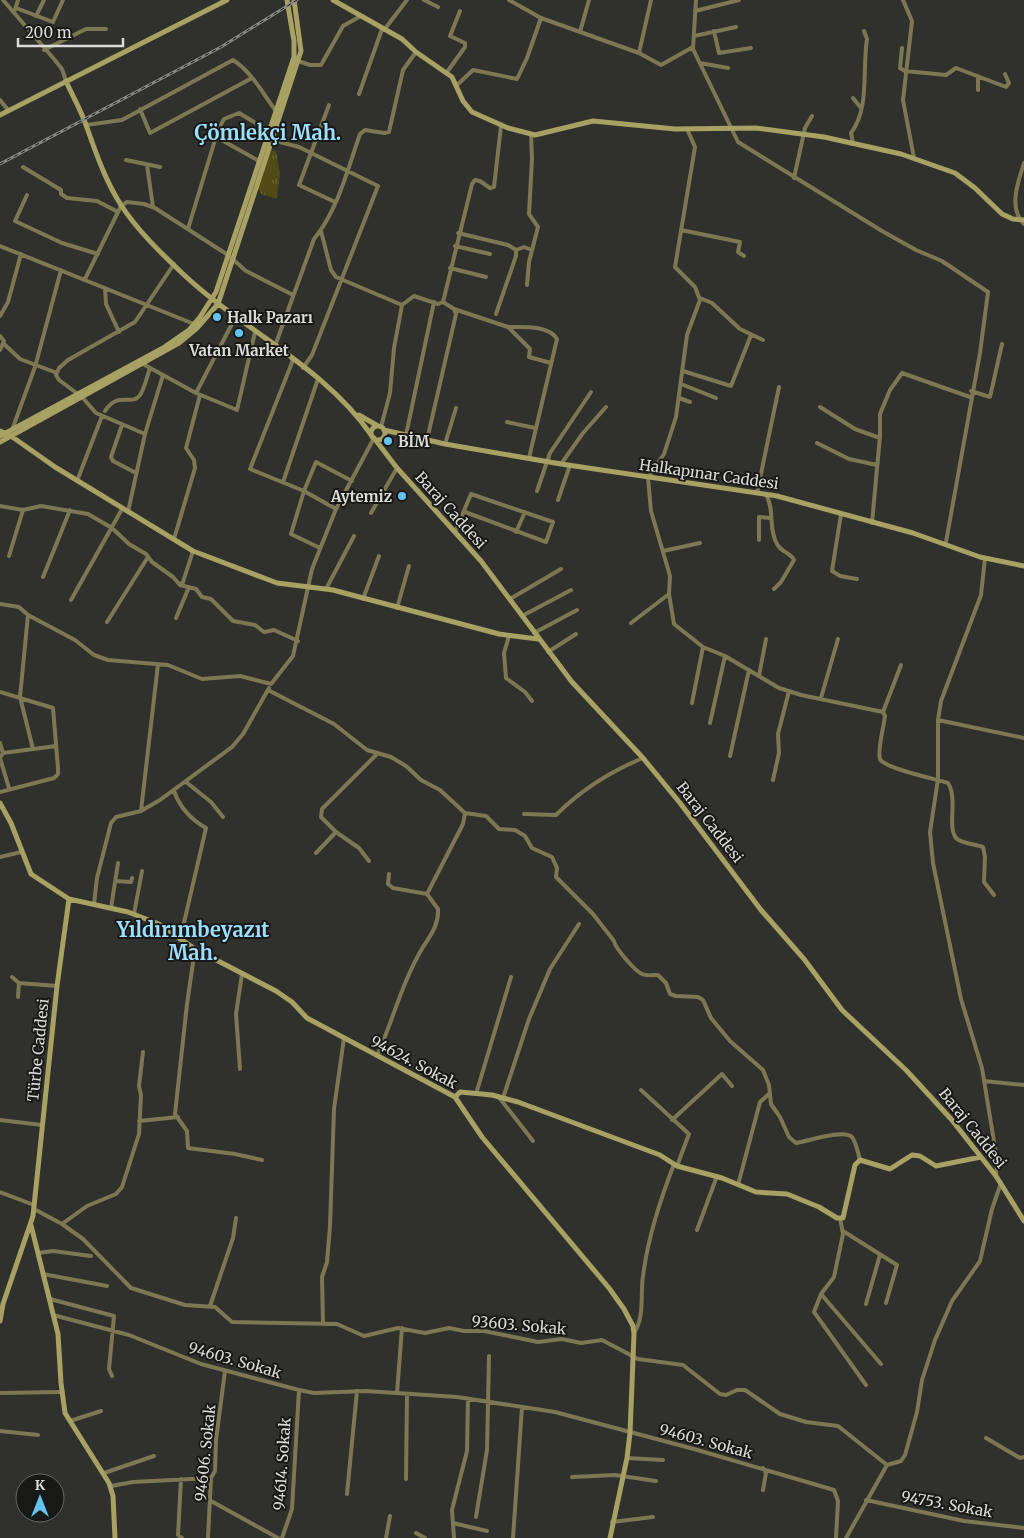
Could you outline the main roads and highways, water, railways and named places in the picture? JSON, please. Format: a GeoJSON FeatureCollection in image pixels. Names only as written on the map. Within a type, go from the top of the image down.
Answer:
{"type":"FeatureCollection","features":[{"type":"Feature","properties":{"kind":"railway"},"geometry":{"type":"LineString","coordinates":[[0,164],[221,47],[297,0]]}},
{"type":"Feature","properties":{"kind":"place","name":"Halk Pazarı"},"geometry":{"type":"Point","coordinates":[217,317]}},
{"type":"Feature","properties":{"kind":"place","name":"Vatan Market"},"geometry":{"type":"Point","coordinates":[239,333]}},
{"type":"Feature","properties":{"kind":"place","name":"BİM"},"geometry":{"type":"Point","coordinates":[388,441]}},
{"type":"Feature","properties":{"kind":"place","name":"Aytemiz"},"geometry":{"type":"Point","coordinates":[402,496]}},
{"type":"Feature","properties":{"kind":"district","name":"Çömlekçi Mah."},"geometry":{"type":"Point","coordinates":[268,132]}},
{"type":"Feature","properties":{"kind":"district","name":"Yıldırımbeyazıt Mah."},"geometry":{"type":"Point","coordinates":[193,940]}}]}
